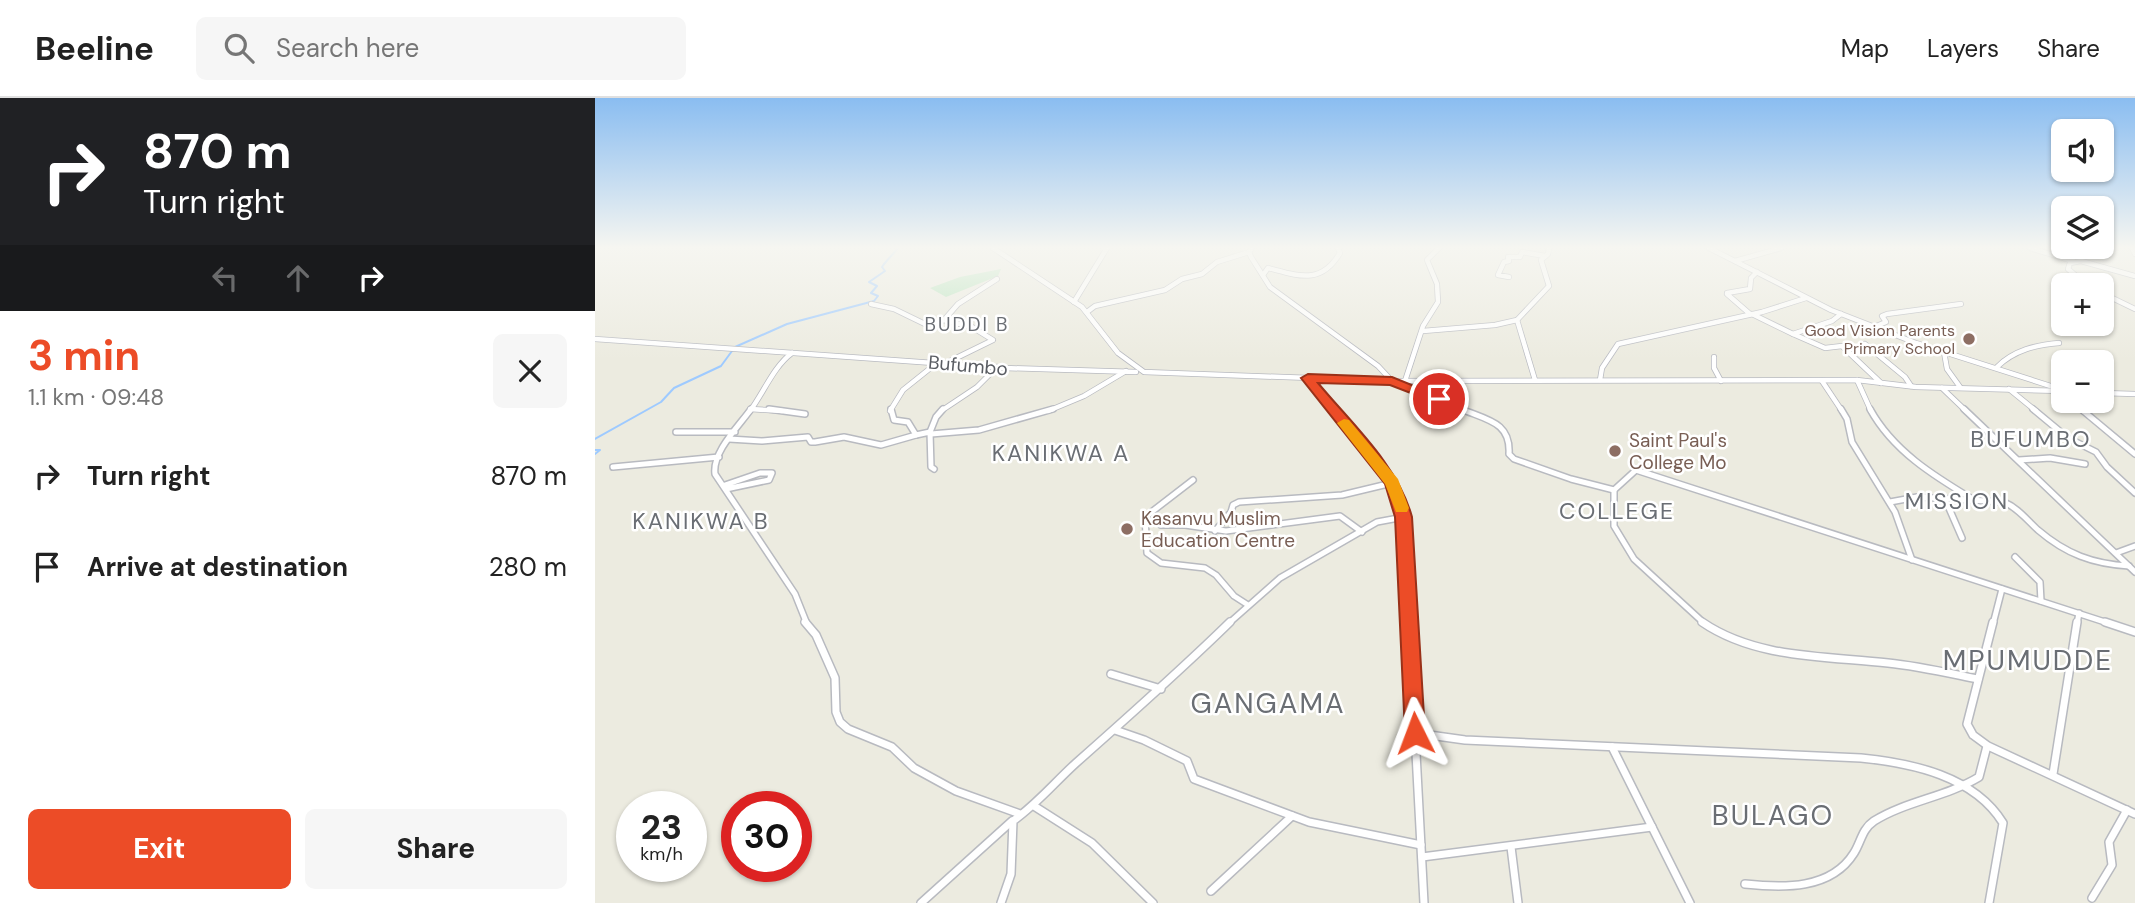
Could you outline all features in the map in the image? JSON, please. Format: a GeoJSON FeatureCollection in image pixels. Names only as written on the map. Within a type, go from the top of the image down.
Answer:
{"type":"FeatureCollection","features":[{"type":"Feature","properties":{"kind":"street"},"geometry":{"type":"LineString","coordinates":[[944,320],[947,312],[986,286]]}},
{"type":"Feature","properties":{"kind":"street"},"geometry":{"type":"LineString","coordinates":[[1049,286],[1087,312],[1126,364],[1144,372]]}},
{"type":"Feature","properties":{"kind":"street"},"geometry":{"type":"LineString","coordinates":[[1074,302],[1084,286]]}},
{"type":"Feature","properties":{"kind":"street"},"geometry":{"type":"LineString","coordinates":[[1087,312],[1095,306],[1164,290],[1171,286]]}},
{"type":"Feature","properties":{"kind":"street"},"geometry":{"type":"LineString","coordinates":[[1269,286],[1369,359],[1392,381],[1500,425],[1510,439],[1509,454],[1514,459],[1571,479],[1614,490]]}},
{"type":"Feature","properties":{"kind":"street"},"geometry":{"type":"LineString","coordinates":[[1405,381],[1425,322],[1438,302],[1437,286]]}},
{"type":"Feature","properties":{"kind":"street"},"geometry":{"type":"LineString","coordinates":[[1423,331],[1495,325],[1517,320],[1549,286]]}},
{"type":"Feature","properties":{"kind":"street"},"geometry":{"type":"LineString","coordinates":[[1750,286],[1750,289],[1727,293],[1751,314],[1793,334],[1825,348],[1842,346],[1881,383]]}},
{"type":"Feature","properties":{"kind":"street"},"geometry":{"type":"LineString","coordinates":[[1783,286],[1840,314],[1874,327],[2051,387]]}},
{"type":"Feature","properties":{"kind":"street"},"geometry":{"type":"LineString","coordinates":[[1600,380],[1602,368],[1618,344],[1751,314],[1806,298]]}},
{"type":"Feature","properties":{"kind":"street"},"geometry":{"type":"LineString","coordinates":[[2114,299],[2135,309]]}},
{"type":"Feature","properties":{"kind":"street"},"geometry":{"type":"LineString","coordinates":[[871,304],[894,309],[927,325],[944,320],[972,327],[993,340],[946,363]]}},
{"type":"Feature","properties":{"kind":"street"},"geometry":{"type":"LineString","coordinates":[[1874,327],[1886,322],[1882,316],[1887,314],[1961,304]]}},
{"type":"Feature","properties":{"kind":"street"},"geometry":{"type":"LineString","coordinates":[[1793,334],[1832,321],[1840,314]]}},
{"type":"Feature","properties":{"kind":"street"},"geometry":{"type":"LineString","coordinates":[[1517,320],[1535,380]]}},
{"type":"Feature","properties":{"kind":"street","name":"Bufumbo"},"geometry":{"type":"LineString","coordinates":[[595,339],[997,367],[1157,373],[1392,381],[1857,380],[1911,386],[2051,391]]}},
{"type":"Feature","properties":{"kind":"street"},"geometry":{"type":"LineString","coordinates":[[1997,367],[2010,356],[2032,347],[2059,343]]}},
{"type":"Feature","properties":{"kind":"street"},"geometry":{"type":"LineString","coordinates":[[1865,344],[1911,386]]}},
{"type":"Feature","properties":{"kind":"street"},"geometry":{"type":"LineString","coordinates":[[1944,352],[1947,369],[1960,387]]}},
{"type":"Feature","properties":{"kind":"street"},"geometry":{"type":"LineString","coordinates":[[792,353],[779,362],[767,388],[729,439],[714,471],[795,594],[804,621],[816,635],[831,666],[840,722],[848,729],[892,747],[914,768],[949,788],[1020,814]]}},
{"type":"Feature","properties":{"kind":"street"},"geometry":{"type":"LineString","coordinates":[[1714,357],[1714,368],[1721,381]]}},
{"type":"Feature","properties":{"kind":"street"},"geometry":{"type":"LineString","coordinates":[[916,435],[908,422],[894,420],[890,416],[891,406],[908,387],[938,362]]}},
{"type":"Feature","properties":{"kind":"street"},"geometry":{"type":"LineString","coordinates":[[934,469],[931,467],[929,449],[930,425],[936,415],[980,385],[997,367]]}},
{"type":"Feature","properties":{"kind":"street"},"geometry":{"type":"LineString","coordinates":[[729,439],[808,437],[811,442],[815,442],[841,437],[878,446],[903,441],[916,435],[958,432],[1029,418],[1101,390],[1126,371]]}},
{"type":"Feature","properties":{"kind":"street"},"geometry":{"type":"LineString","coordinates":[[1308,378],[1392,483],[1403,517],[1424,903]]}},
{"type":"Feature","properties":{"kind":"street"},"geometry":{"type":"LineString","coordinates":[[1857,380],[1867,408],[1901,451],[1941,482],[1974,500]]}},
{"type":"Feature","properties":{"kind":"street"},"geometry":{"type":"LineString","coordinates":[[1822,381],[1847,419],[1852,442],[1859,455],[1890,502],[1912,560]]}},
{"type":"Feature","properties":{"kind":"street"},"geometry":{"type":"LineString","coordinates":[[1941,387],[2135,572]]}},
{"type":"Feature","properties":{"kind":"street"},"geometry":{"type":"LineString","coordinates":[[2009,389],[2068,438],[2096,452],[2107,467],[2135,493]]}},
{"type":"Feature","properties":{"kind":"street"},"geometry":{"type":"LineString","coordinates":[[2114,394],[2135,394]]}},
{"type":"Feature","properties":{"kind":"street"},"geometry":{"type":"LineString","coordinates":[[750,409],[767,408],[805,414]]}},
{"type":"Feature","properties":{"kind":"street"},"geometry":{"type":"LineString","coordinates":[[2085,413],[2135,454]]}},
{"type":"Feature","properties":{"kind":"street"},"geometry":{"type":"LineString","coordinates":[[676,432],[735,432]]}},
{"type":"Feature","properties":{"kind":"street"},"geometry":{"type":"LineString","coordinates":[[613,467],[719,457]]}},
{"type":"Feature","properties":{"kind":"street"},"geometry":{"type":"LineString","coordinates":[[2018,460],[2050,458],[2085,464]]}},
{"type":"Feature","properties":{"kind":"street"},"geometry":{"type":"LineString","coordinates":[[1978,679],[1892,663],[1780,652],[1727,638],[1703,623],[1634,559],[1614,526],[1614,490],[1636,470],[2135,632]]}},
{"type":"Feature","properties":{"kind":"street"},"geometry":{"type":"LineString","coordinates":[[760,473],[772,473],[769,480],[726,487],[760,473]]}},
{"type":"Feature","properties":{"kind":"street"},"geometry":{"type":"LineString","coordinates":[[1193,480],[1145,517],[1147,553],[1161,563],[1178,562],[1212,571],[1229,594],[1248,605]]}},
{"type":"Feature","properties":{"kind":"street"},"geometry":{"type":"LineString","coordinates":[[1216,531],[1231,512],[1233,505],[1239,502],[1342,495],[1392,483]]}},
{"type":"Feature","properties":{"kind":"street"},"geometry":{"type":"LineString","coordinates":[[1890,502],[1912,497],[2008,503],[2057,547],[2085,561],[2105,566],[2129,566]]}},
{"type":"Feature","properties":{"kind":"street"},"geometry":{"type":"LineString","coordinates":[[1945,499],[1962,538]]}},
{"type":"Feature","properties":{"kind":"street"},"geometry":{"type":"LineString","coordinates":[[1161,525],[1185,525],[1216,531],[1335,516],[1346,518],[1362,532]]}},
{"type":"Feature","properties":{"kind":"street"},"geometry":{"type":"LineString","coordinates":[[921,903],[1020,814],[1034,806],[1248,605],[1290,572],[1383,520],[1403,517]]}},
{"type":"Feature","properties":{"kind":"street"},"geometry":{"type":"LineString","coordinates":[[2116,553],[2135,545]]}},
{"type":"Feature","properties":{"kind":"street"},"geometry":{"type":"LineString","coordinates":[[2015,557],[2040,582],[2041,601]]}},
{"type":"Feature","properties":{"kind":"street"},"geometry":{"type":"LineString","coordinates":[[2002,589],[1967,724],[1972,734],[1987,746],[2131,812],[2109,842],[2112,865],[2092,898]]}},
{"type":"Feature","properties":{"kind":"street"},"geometry":{"type":"LineString","coordinates":[[2053,774],[2078,613]]}},
{"type":"Feature","properties":{"kind":"street"},"geometry":{"type":"LineString","coordinates":[[1111,674],[1161,689]]}},
{"type":"Feature","properties":{"kind":"street"},"geometry":{"type":"LineString","coordinates":[[1115,730],[1145,740],[1187,761],[1194,779],[1292,816],[1309,822],[1421,845]]}},
{"type":"Feature","properties":{"kind":"street"},"geometry":{"type":"LineString","coordinates":[[1415,733],[1465,740],[1870,758],[1905,765],[1967,786],[1992,805],[2003,823],[1989,903]]}},
{"type":"Feature","properties":{"kind":"street"},"geometry":{"type":"LineString","coordinates":[[1745,884],[1775,887],[1804,884],[1829,876],[1854,854],[1870,823],[1905,806],[1967,786],[1982,772],[1987,746]]}},
{"type":"Feature","properties":{"kind":"street"},"geometry":{"type":"LineString","coordinates":[[1612,747],[1690,903]]}},
{"type":"Feature","properties":{"kind":"street"},"geometry":{"type":"LineString","coordinates":[[1034,806],[1063,822],[1100,850],[1153,903]]}},
{"type":"Feature","properties":{"kind":"street"},"geometry":{"type":"LineString","coordinates":[[1211,891],[1292,816]]}},
{"type":"Feature","properties":{"kind":"street"},"geometry":{"type":"LineString","coordinates":[[1001,903],[1011,874],[1013,821]]}},
{"type":"Feature","properties":{"kind":"street"},"geometry":{"type":"LineString","coordinates":[[1422,857],[1652,827]]}},
{"type":"Feature","properties":{"kind":"street"},"geometry":{"type":"LineString","coordinates":[[1511,846],[1518,903]]}},
{"type":"Feature","properties":{"kind":"green space"},"geometry":{"type":"Polygon","coordinates":[[[937,286],[974,286],[946,297],[930,288],[937,286]]]}},
{"type":"Feature","properties":{"kind":"waterway"},"geometry":{"type":"LineString","coordinates":[[735,347],[787,324],[874,301],[878,296],[871,293],[876,286]]}},
{"type":"Feature","properties":{"kind":"waterway"},"geometry":{"type":"LineString","coordinates":[[595,439],[661,402],[674,388],[721,366],[732,351]]}},
{"type":"Feature","properties":{"kind":"waterway"},"geometry":{"type":"LineString","coordinates":[[595,450],[600,450],[595,454]]}},
{"type":"Feature","properties":{"kind":"slow traffic"},"geometry":{"type":"LineString","coordinates":[[1344,423],[1392,483],[1401,508]]}},
{"type":"Feature","properties":{"kind":"place","name":"Good Vision Parents Primary School"},"geometry":{"type":"Point","coordinates":[1969,339]}},
{"type":"Feature","properties":{"kind":"place","name":"Saint Paul's College Mo"},"geometry":{"type":"Point","coordinates":[1615,451]}},
{"type":"Feature","properties":{"kind":"place","name":"Kasanvu Muslim Education Centre"},"geometry":{"type":"Point","coordinates":[1127,529]}},
{"type":"Feature","properties":{"kind":"district","name":"BUDDI B"},"geometry":{"type":"Point","coordinates":[967,324]}},
{"type":"Feature","properties":{"kind":"district","name":"BUFUMBO"},"geometry":{"type":"Point","coordinates":[2031,439]}},
{"type":"Feature","properties":{"kind":"district","name":"KANIKWA A"},"geometry":{"type":"Point","coordinates":[1061,453]}},
{"type":"Feature","properties":{"kind":"district","name":"MISSION"},"geometry":{"type":"Point","coordinates":[1957,501]}},
{"type":"Feature","properties":{"kind":"district","name":"COLLEGE"},"geometry":{"type":"Point","coordinates":[1617,511]}},
{"type":"Feature","properties":{"kind":"district","name":"KANIKWA B"},"geometry":{"type":"Point","coordinates":[701,521]}},
{"type":"Feature","properties":{"kind":"district","name":"MPUMUDDE"},"geometry":{"type":"Point","coordinates":[2028,660]}},
{"type":"Feature","properties":{"kind":"district","name":"GANGAMA"},"geometry":{"type":"Point","coordinates":[1268,703]}},
{"type":"Feature","properties":{"kind":"district","name":"BULAGO"},"geometry":{"type":"Point","coordinates":[1773,815]}},
{"type":"Feature","properties":{"kind":"route"},"geometry":{"type":"LineString","coordinates":[[1415,733],[1400,502],[1392,483],[1308,378],[1392,381],[1439,399]]}}]}
